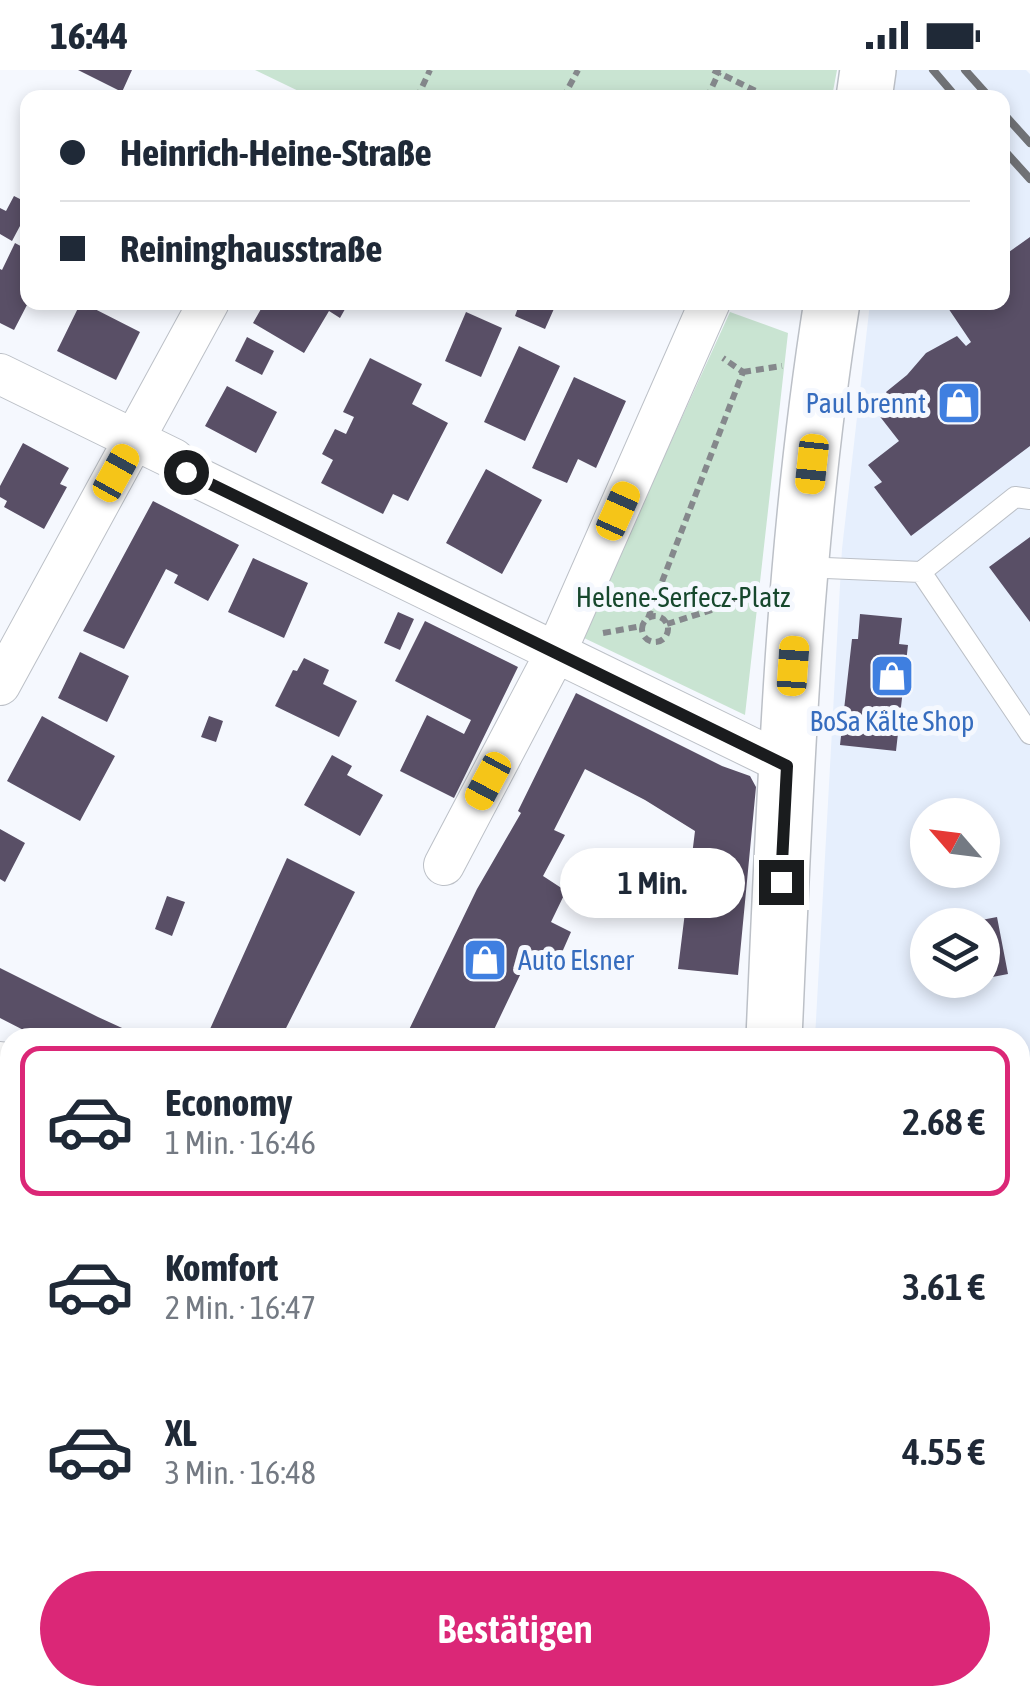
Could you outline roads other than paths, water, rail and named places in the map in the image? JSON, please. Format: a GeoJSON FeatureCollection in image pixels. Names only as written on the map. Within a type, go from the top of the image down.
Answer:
{"type":"FeatureCollection","features":[{"type":"Feature","properties":{"kind":"main road"},"geometry":{"type":"LineString","coordinates":[[774,1028],[787,766],[780,581],[831,310]]}},
{"type":"Feature","properties":{"kind":"street"},"geometry":{"type":"LineString","coordinates":[[0,685],[205,310]]}},
{"type":"Feature","properties":{"kind":"street"},"geometry":{"type":"LineString","coordinates":[[444,866],[556,652],[703,319]]}},
{"type":"Feature","properties":{"kind":"street"},"geometry":{"type":"LineString","coordinates":[[0,374],[174,459],[186,472],[787,766]]}},
{"type":"Feature","properties":{"kind":"lane"},"geometry":{"type":"LineString","coordinates":[[780,581],[920,572],[1015,498],[1030,498]]}},
{"type":"Feature","properties":{"kind":"lane"},"geometry":{"type":"LineString","coordinates":[[920,572],[1030,734]]}},
{"type":"Feature","properties":{"kind":"railway"},"geometry":{"type":"LineString","coordinates":[[933,70],[950,90]]}},
{"type":"Feature","properties":{"kind":"railway"},"geometry":{"type":"LineString","coordinates":[[965,70],[983,90]]}},
{"type":"Feature","properties":{"kind":"railway"},"geometry":{"type":"LineString","coordinates":[[1010,121],[1030,143]]}},
{"type":"Feature","properties":{"kind":"railway"},"geometry":{"type":"LineString","coordinates":[[1010,157],[1030,179]]}},
{"type":"Feature","properties":{"kind":"place","name":"Paul brennt"},"geometry":{"type":"Point","coordinates":[959,403]}},
{"type":"Feature","properties":{"kind":"place","name":"BoSa Kälte Shop"},"geometry":{"type":"Point","coordinates":[892,676]}},
{"type":"Feature","properties":{"kind":"place","name":"Auto Elsner"},"geometry":{"type":"Point","coordinates":[485,960]}},
{"type":"Feature","properties":{"kind":"park label","name":"Helene-Serfecz-Platz"},"geometry":{"type":"Point","coordinates":[683,597]}}]}
